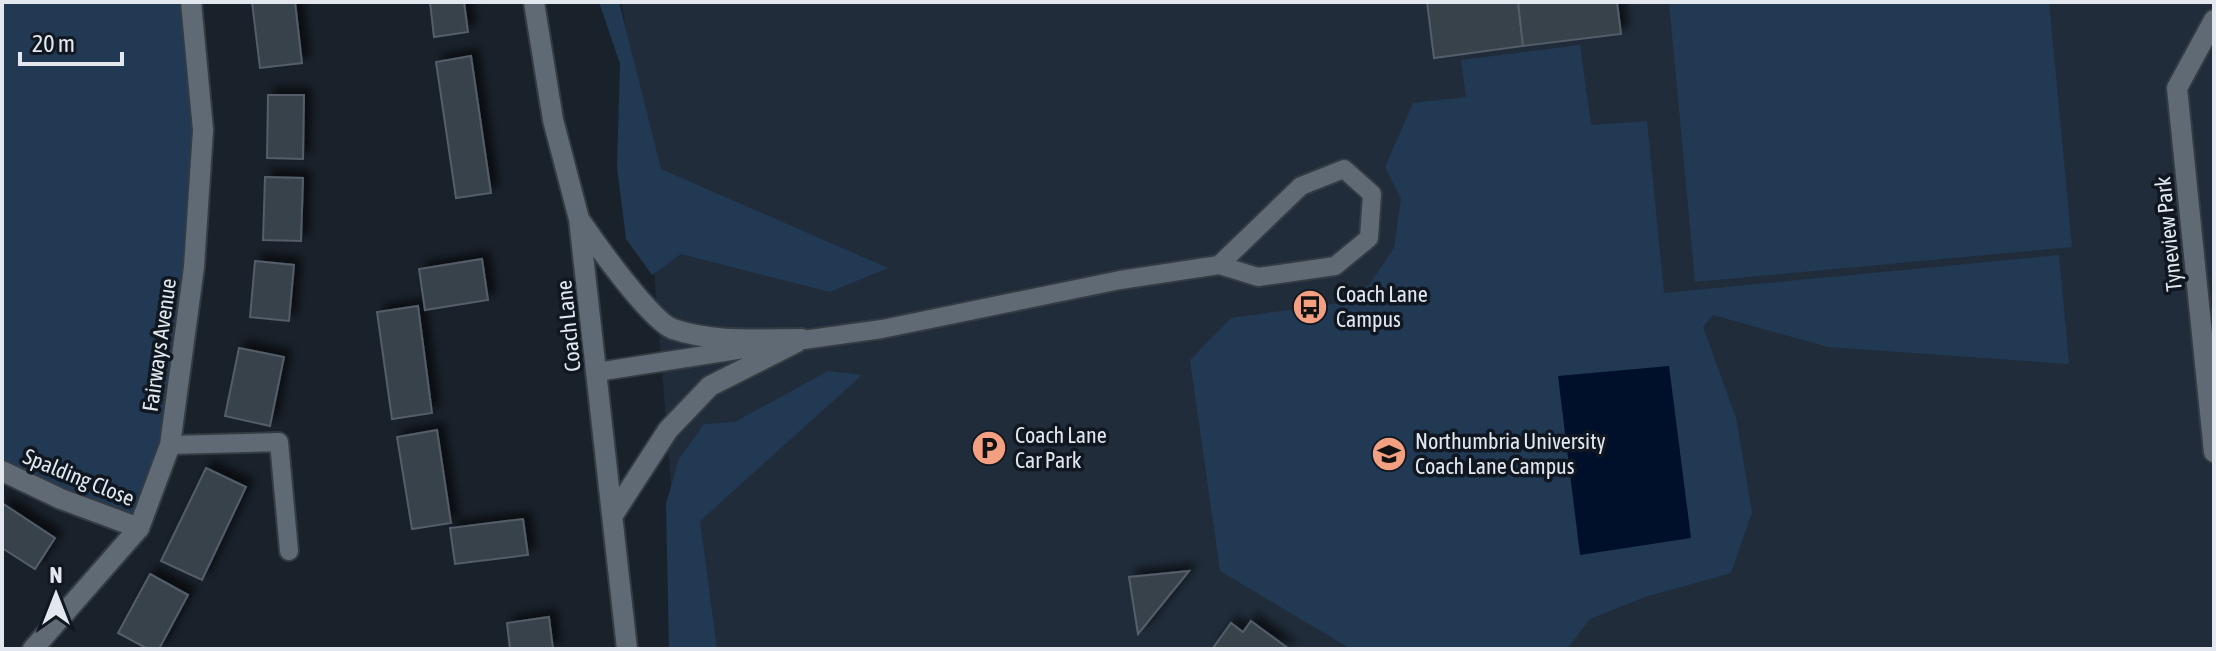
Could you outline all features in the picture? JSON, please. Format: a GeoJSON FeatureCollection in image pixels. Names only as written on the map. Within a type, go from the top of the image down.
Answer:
{"type":"FeatureCollection","features":[{"type":"Feature","properties":{"kind":"street","name":"Fairways Avenue"},"geometry":{"type":"LineString","coordinates":[[33,649],[139,528],[170,445],[194,267],[203,130],[191,2]]}},
{"type":"Feature","properties":{"kind":"street","name":"Coach Lane"},"geometry":{"type":"LineString","coordinates":[[534,2],[553,120],[579,219],[627,649]]}},
{"type":"Feature","properties":{"kind":"street","name":"Tyneview Park"},"geometry":{"type":"LineString","coordinates":[[2211,33],[2177,88],[2210,369],[2214,452]]}},
{"type":"Feature","properties":{"kind":"street"},"geometry":{"type":"LineString","coordinates":[[579,219],[609,263],[670,328],[725,339],[802,339]]}},
{"type":"Feature","properties":{"kind":"street"},"geometry":{"type":"LineString","coordinates":[[613,515],[668,430],[710,386],[802,339]]}},
{"type":"Feature","properties":{"kind":"street","name":"Spalding Close"},"geometry":{"type":"LineString","coordinates":[[2,471],[61,499],[139,528]]}},
{"type":"Feature","properties":{"kind":"lane"},"geometry":{"type":"LineString","coordinates":[[597,372],[882,329],[1120,280],[1219,265],[1258,277],[1335,266],[1369,238],[1372,194],[1344,169],[1301,186],[1219,265]]}},
{"type":"Feature","properties":{"kind":"lane"},"geometry":{"type":"LineString","coordinates":[[170,445],[279,442],[289,551]]}},
{"type":"Feature","properties":{"kind":"shaded area"},"geometry":{"type":"Polygon","coordinates":[[[2,2],[191,2],[203,130],[170,445],[139,528],[2,471],[2,2]]]}},
{"type":"Feature","properties":{"kind":"shaded area"},"geometry":{"type":"Polygon","coordinates":[[[599,2],[619,2],[661,169],[888,268],[830,292],[681,254],[652,275],[626,239],[617,167],[620,64],[599,2]]]}},
{"type":"Feature","properties":{"kind":"shaded area","name":"Northumbria University Coach Lane Campus"},"geometry":{"type":"Polygon","coordinates":[[[621,2],[2214,2],[2214,649],[684,649],[642,117],[621,2]]]}},
{"type":"Feature","properties":{"kind":"shaded area"},"geometry":{"type":"Polygon","coordinates":[[[1669,2],[2049,2],[2072,247],[1695,282],[1669,2]]]}},
{"type":"Feature","properties":{"kind":"shaded area"},"geometry":{"type":"Polygon","coordinates":[[[1580,45],[1591,125],[1647,121],[1664,293],[2059,255],[2069,364],[1828,347],[1713,315],[1703,327],[1736,418],[1752,512],[1731,573],[1645,597],[1590,619],[1567,649],[1351,649],[1220,571],[1190,360],[1231,318],[1339,303],[1369,285],[1394,248],[1401,199],[1385,167],[1413,103],[1466,97],[1461,60],[1580,45]]]}},
{"type":"Feature","properties":{"kind":"shaded area"},"geometry":{"type":"Polygon","coordinates":[[[1669,366],[1691,538],[1580,555],[1558,376],[1669,366]]]}},
{"type":"Feature","properties":{"kind":"shaded area"},"geometry":{"type":"Polygon","coordinates":[[[828,371],[862,375],[700,521],[717,649],[669,649],[666,504],[679,459],[704,424],[735,422],[828,371]]]}},
{"type":"Feature","properties":{"kind":"building"},"geometry":{"type":"Polygon","coordinates":[[[252,2],[295,2],[302,63],[260,68],[252,2]]]}},
{"type":"Feature","properties":{"kind":"building"},"geometry":{"type":"Polygon","coordinates":[[[430,2],[464,2],[468,32],[434,37],[430,2]]]}},
{"type":"Feature","properties":{"kind":"building"},"geometry":{"type":"Polygon","coordinates":[[[1427,2],[1518,2],[1523,46],[1434,58],[1427,2]]]}},
{"type":"Feature","properties":{"kind":"building"},"geometry":{"type":"Polygon","coordinates":[[[1518,2],[1617,2],[1621,34],[1523,46],[1518,2]]]}},
{"type":"Feature","properties":{"kind":"building"},"geometry":{"type":"Polygon","coordinates":[[[471,56],[491,193],[456,198],[436,62],[471,56]]]}},
{"type":"Feature","properties":{"kind":"building"},"geometry":{"type":"Polygon","coordinates":[[[268,95],[304,95],[303,159],[267,158],[268,95]]]}},
{"type":"Feature","properties":{"kind":"building"},"geometry":{"type":"Polygon","coordinates":[[[265,177],[303,178],[301,241],[263,240],[265,177]]]}},
{"type":"Feature","properties":{"kind":"building"},"geometry":{"type":"Polygon","coordinates":[[[482,259],[488,300],[425,310],[419,269],[482,259]]]}},
{"type":"Feature","properties":{"kind":"building"},"geometry":{"type":"Polygon","coordinates":[[[255,261],[294,265],[289,321],[250,317],[255,261]]]}},
{"type":"Feature","properties":{"kind":"building"},"geometry":{"type":"Polygon","coordinates":[[[418,306],[432,413],[392,419],[377,312],[418,306]]]}},
{"type":"Feature","properties":{"kind":"building"},"geometry":{"type":"Polygon","coordinates":[[[239,348],[284,357],[270,426],[225,416],[239,348]]]}},
{"type":"Feature","properties":{"kind":"building"},"geometry":{"type":"Polygon","coordinates":[[[437,430],[451,523],[412,529],[397,437],[437,430]]]}},
{"type":"Feature","properties":{"kind":"building"},"geometry":{"type":"Polygon","coordinates":[[[206,468],[246,487],[202,580],[161,561],[206,468]]]}},
{"type":"Feature","properties":{"kind":"building"},"geometry":{"type":"Polygon","coordinates":[[[2,503],[55,538],[35,569],[2,548],[2,503]]]}},
{"type":"Feature","properties":{"kind":"building"},"geometry":{"type":"Polygon","coordinates":[[[523,519],[528,555],[455,564],[450,528],[523,519]]]}},
{"type":"Feature","properties":{"kind":"building"},"geometry":{"type":"Polygon","coordinates":[[[1189,571],[1138,634],[1129,577],[1189,571]]]}},
{"type":"Feature","properties":{"kind":"building"},"geometry":{"type":"Polygon","coordinates":[[[150,574],[188,595],[159,649],[148,649],[118,633],[150,574]]]}},
{"type":"Feature","properties":{"kind":"building"},"geometry":{"type":"Polygon","coordinates":[[[549,617],[553,649],[510,649],[507,623],[549,617]]]}},
{"type":"Feature","properties":{"kind":"building"},"geometry":{"type":"Polygon","coordinates":[[[1251,621],[1289,649],[1213,648],[1231,623],[1243,632],[1251,621]]]}},
{"type":"Feature","properties":{"kind":"place","name":"Coach Lane Campus"},"geometry":{"type":"Point","coordinates":[1310,307]}},
{"type":"Feature","properties":{"kind":"place","name":"Coach Lane Car Park"},"geometry":{"type":"Point","coordinates":[989,448]}},
{"type":"Feature","properties":{"kind":"place","name":"Northumbria University Coach Lane Campus"},"geometry":{"type":"Point","coordinates":[1389,454]}}]}
